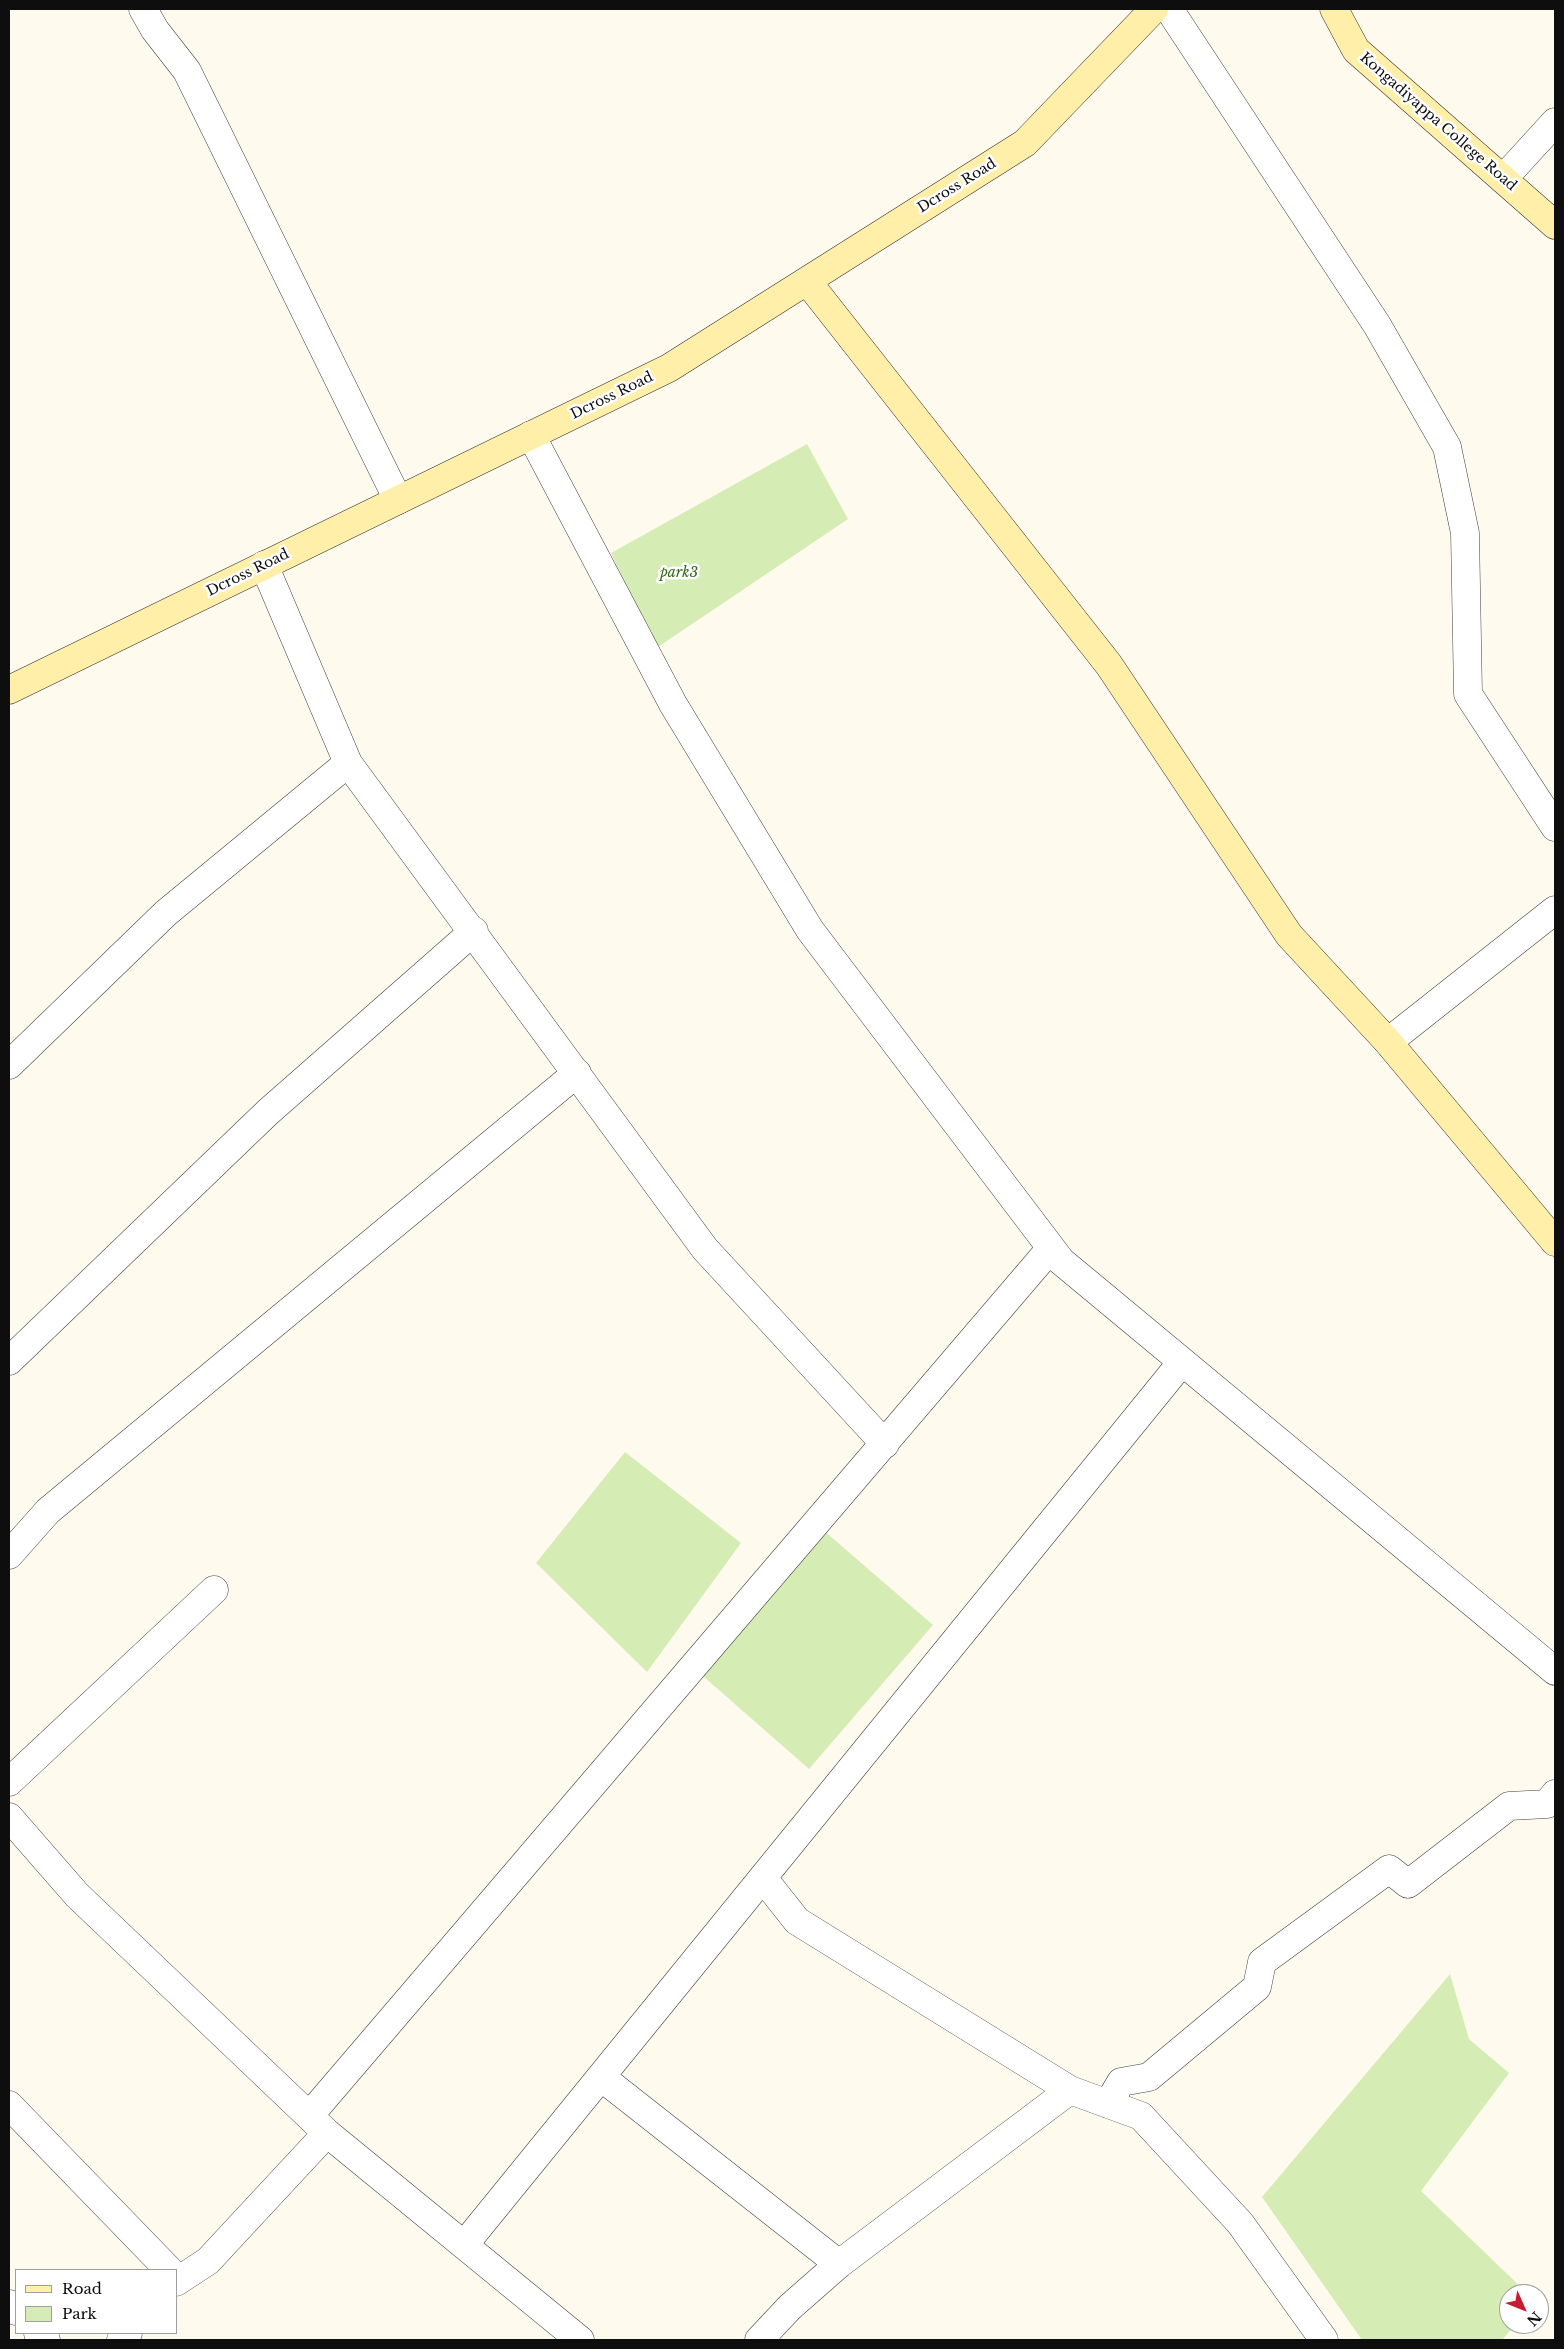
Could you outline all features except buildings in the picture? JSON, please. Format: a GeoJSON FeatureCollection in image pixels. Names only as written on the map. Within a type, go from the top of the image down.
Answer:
{"type":"FeatureCollection","features":[{"type":"Feature","properties":{"kind":"street"},"geometry":{"type":"LineString","coordinates":[[143,9],[154,30],[187,71],[398,500]]}},
{"type":"Feature","properties":{"kind":"street","name":"Dcross Road"},"geometry":{"type":"LineString","coordinates":[[9,690],[669,368],[1025,143],[1154,9]]}},
{"type":"Feature","properties":{"kind":"street"},"geometry":{"type":"LineString","coordinates":[[1169,9],[1377,325],[1447,447],[1465,533],[1468,694],[1555,827]]}},
{"type":"Feature","properties":{"kind":"street","name":"Kongadiyappa College Road"},"geometry":{"type":"LineString","coordinates":[[1334,9],[1356,50],[1555,225]]}},
{"type":"Feature","properties":{"kind":"street"},"geometry":{"type":"LineString","coordinates":[[1503,179],[1555,122]]}},
{"type":"Feature","properties":{"kind":"street"},"geometry":{"type":"LineString","coordinates":[[807,281],[1109,664],[1289,935],[1388,1042],[1555,1242]]}},
{"type":"Feature","properties":{"kind":"street"},"geometry":{"type":"LineString","coordinates":[[531,435],[673,704],[810,930],[1061,1261],[1555,1671]]}},
{"type":"Feature","properties":{"kind":"street"},"geometry":{"type":"LineString","coordinates":[[264,565],[348,763],[474,931],[705,1249],[885,1444]]}},
{"type":"Feature","properties":{"kind":"street"},"geometry":{"type":"LineString","coordinates":[[9,1066],[166,913],[348,763]]}},
{"type":"Feature","properties":{"kind":"street"},"geometry":{"type":"LineString","coordinates":[[1388,1042],[1555,910]]}},
{"type":"Feature","properties":{"kind":"street"},"geometry":{"type":"LineString","coordinates":[[9,1361],[268,1112],[474,931]]}},
{"type":"Feature","properties":{"kind":"street"},"geometry":{"type":"LineString","coordinates":[[9,1555],[48,1511],[577,1073]]}},
{"type":"Feature","properties":{"kind":"street"},"geometry":{"type":"LineString","coordinates":[[178,2276],[208,2261],[318,2125],[885,1444],[1052,1248]]}},
{"type":"Feature","properties":{"kind":"street"},"geometry":{"type":"LineString","coordinates":[[464,2246],[1182,1362]]}},
{"type":"Feature","properties":{"kind":"street"},"geometry":{"type":"LineString","coordinates":[[9,1782],[214,1590]]}},
{"type":"Feature","properties":{"kind":"street"},"geometry":{"type":"LineString","coordinates":[[1108,2104],[1120,2082],[1149,2077],[1257,1987],[1262,1962],[1390,1868],[1408,1884],[1509,1806],[1547,1804],[1555,1794]]}},
{"type":"Feature","properties":{"kind":"street"},"geometry":{"type":"LineString","coordinates":[[9,1817],[77,1895],[318,2125],[580,2340]]}},
{"type":"Feature","properties":{"kind":"street"},"geometry":{"type":"LineString","coordinates":[[763,1878],[797,1921],[1070,2090],[1141,2116],[1240,2223],[1324,2340]]}},
{"type":"Feature","properties":{"kind":"street"},"geometry":{"type":"LineString","coordinates":[[601,2077],[839,2264]]}},
{"type":"Feature","properties":{"kind":"street"},"geometry":{"type":"LineString","coordinates":[[759,2340],[790,2307],[839,2264],[1070,2090]]}},
{"type":"Feature","properties":{"kind":"street"},"geometry":{"type":"LineString","coordinates":[[9,2105],[167,2269]]}},
{"type":"Feature","properties":{"kind":"green space","name":"park3"},"geometry":{"type":"Polygon","coordinates":[[[807,444],[848,519],[655,649],[611,553],[807,444]]]}},
{"type":"Feature","properties":{"kind":"green space"},"geometry":{"type":"Polygon","coordinates":[[[625,1452],[741,1543],[647,1672],[536,1563],[625,1452]]]}},
{"type":"Feature","properties":{"kind":"green space"},"geometry":{"type":"Polygon","coordinates":[[[822,1529],[933,1625],[809,1769],[696,1670],[822,1529]]]}},
{"type":"Feature","properties":{"kind":"green space"},"geometry":{"type":"Polygon","coordinates":[[[1450,1974],[1469,2039],[1509,2073],[1421,2191],[1518,2284],[1499,2284],[1499,2334],[1507,2334],[1502,2340],[1362,2340],[1262,2197],[1450,1974]]]}}]}
